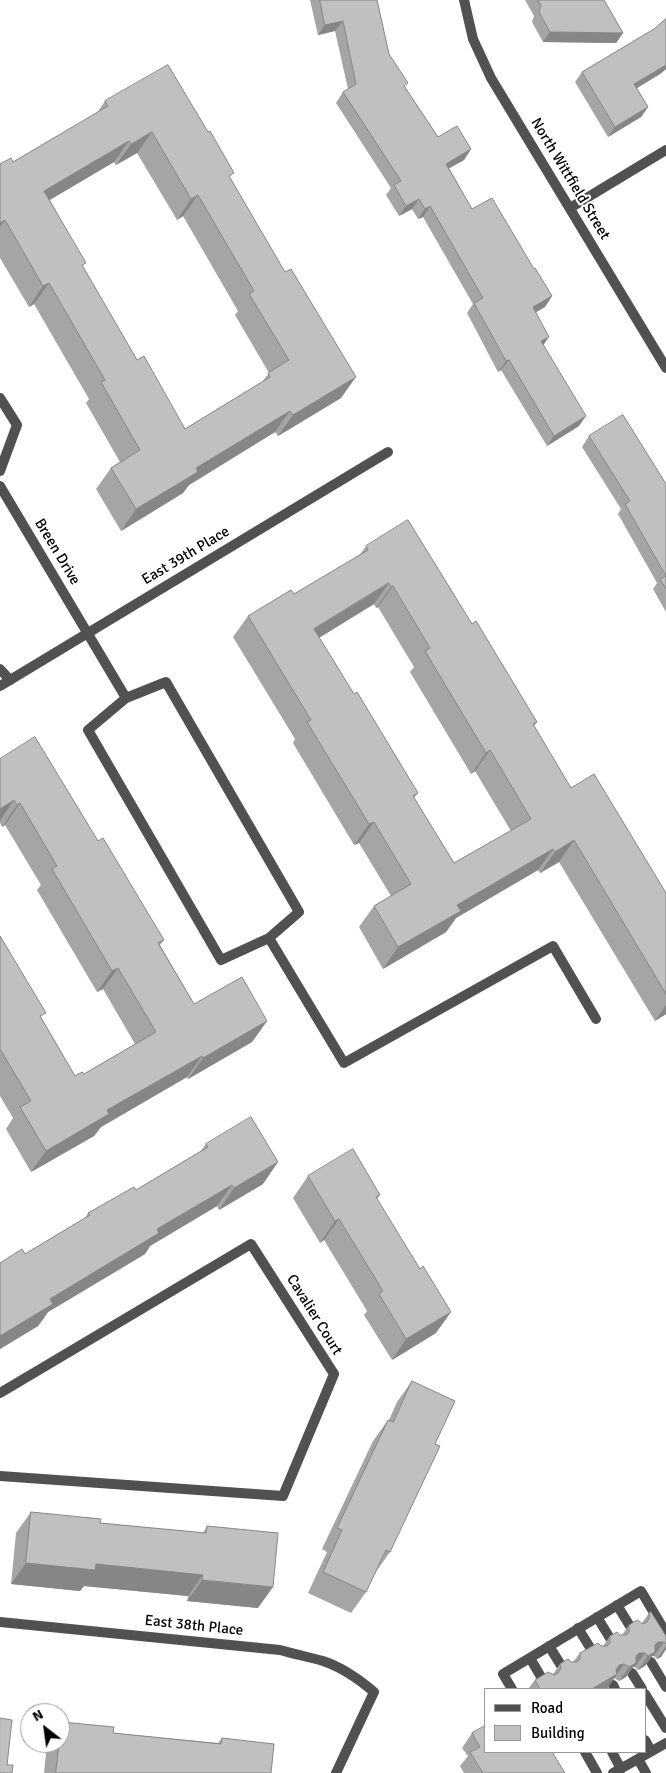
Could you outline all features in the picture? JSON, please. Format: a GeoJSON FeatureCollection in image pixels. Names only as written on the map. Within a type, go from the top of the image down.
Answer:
{"type":"FeatureCollection","features":[{"type":"Feature","properties":{"kind":"street","name":"North Wittfield Street"},"geometry":{"type":"LineString","coordinates":[[464,0],[468,23],[485,66],[666,368]]}},
{"type":"Feature","properties":{"kind":"street"},"geometry":{"type":"LineString","coordinates":[[570,208],[666,150]]}},
{"type":"Feature","properties":{"kind":"street"},"geometry":{"type":"LineString","coordinates":[[0,398],[17,425],[0,471]]}},
{"type":"Feature","properties":{"kind":"street","name":"East 39th Place"},"geometry":{"type":"LineString","coordinates":[[0,686],[388,452]]}},
{"type":"Feature","properties":{"kind":"street","name":"Breen Drive"},"geometry":{"type":"LineString","coordinates":[[0,486],[126,698]]}},
{"type":"Feature","properties":{"kind":"street"},"geometry":{"type":"LineString","coordinates":[[0,669],[10,680]]}},
{"type":"Feature","properties":{"kind":"street"},"geometry":{"type":"LineString","coordinates":[[166,682],[298,912],[269,938],[221,960],[216,952],[88,730],[126,698],[166,682]]}},
{"type":"Feature","properties":{"kind":"street"},"geometry":{"type":"LineString","coordinates":[[269,938],[344,1063],[553,946],[596,1020]]}},
{"type":"Feature","properties":{"kind":"street","name":"Cavalier Court"},"geometry":{"type":"LineString","coordinates":[[0,1393],[252,1244],[334,1374],[283,1496],[0,1476]]}},
{"type":"Feature","properties":{"kind":"street"},"geometry":{"type":"LineString","coordinates":[[511,1688],[503,1674],[641,1591],[666,1633]]}},
{"type":"Feature","properties":{"kind":"street"},"geometry":{"type":"LineString","coordinates":[[617,1605],[633,1631]]}},
{"type":"Feature","properties":{"kind":"street"},"geometry":{"type":"LineString","coordinates":[[597,1617],[613,1643]]}},
{"type":"Feature","properties":{"kind":"street","name":"East 38th Place"},"geometry":{"type":"LineString","coordinates":[[0,1622],[280,1650],[303,1655],[335,1666],[365,1684],[374,1692],[336,1773]]}},
{"type":"Feature","properties":{"kind":"street"},"geometry":{"type":"LineString","coordinates":[[578,1628],[594,1654]]}},
{"type":"Feature","properties":{"kind":"street"},"geometry":{"type":"LineString","coordinates":[[549,1646],[564,1670]]}},
{"type":"Feature","properties":{"kind":"street"},"geometry":{"type":"LineString","coordinates":[[530,1658],[544,1682]]}},
{"type":"Feature","properties":{"kind":"street"},"geometry":{"type":"LineString","coordinates":[[651,1662],[666,1687]]}},
{"type":"Feature","properties":{"kind":"street"},"geometry":{"type":"LineString","coordinates":[[632,1673],[641,1688]]}},
{"type":"Feature","properties":{"kind":"street"},"geometry":{"type":"LineString","coordinates":[[646,1696],[666,1728]]}},
{"type":"Feature","properties":{"kind":"street"},"geometry":{"type":"LineString","coordinates":[[646,1742],[651,1751]]}},
{"type":"Feature","properties":{"kind":"street"},"geometry":{"type":"LineString","coordinates":[[612,1753],[617,1771],[666,1743]]}},
{"type":"Feature","properties":{"kind":"street"},"geometry":{"type":"LineString","coordinates":[[586,1753],[597,1773]]}},
{"type":"Feature","properties":{"kind":"street"},"geometry":{"type":"LineString","coordinates":[[638,1759],[646,1773]]}},
{"type":"Feature","properties":{"kind":"building"},"geometry":{"type":"Polygon","coordinates":[[[320,0],[377,0],[389,54],[408,83],[404,86],[438,137],[457,126],[471,149],[446,164],[472,209],[492,198],[552,296],[533,307],[549,337],[541,341],[586,416],[554,436],[509,360],[506,361],[474,303],[483,298],[430,206],[425,209],[419,199],[406,206],[394,185],[401,181],[343,92],[356,84],[343,21],[325,25],[320,0]]]}},
{"type":"Feature","properties":{"kind":"building"},"geometry":{"type":"Polygon","coordinates":[[[538,0],[604,0],[623,33],[550,32],[539,12],[541,6],[538,0]]]}},
{"type":"Feature","properties":{"kind":"building"},"geometry":{"type":"Polygon","coordinates":[[[666,19],[666,65],[634,84],[648,107],[615,127],[582,72],[654,29],[666,19]]]}},
{"type":"Feature","properties":{"kind":"building"},"geometry":{"type":"Polygon","coordinates":[[[168,65],[234,173],[229,176],[285,272],[291,269],[356,377],[293,415],[290,411],[196,468],[198,472],[136,509],[111,468],[140,450],[101,382],[105,380],[49,283],[43,286],[5,220],[0,223],[0,164],[11,158],[13,162],[108,106],[105,101],[168,65]],[[152,132],[131,144],[129,141],[44,191],[86,263],[82,265],[137,360],[144,356],[185,429],[270,377],[268,373],[289,360],[249,294],[254,291],[198,195],[191,199],[152,132]]]}},
{"type":"Feature","properties":{"kind":"building"},"geometry":{"type":"Polygon","coordinates":[[[623,415],[666,484],[666,576],[625,504],[630,501],[589,436],[623,415]]]}},
{"type":"Feature","properties":{"kind":"building"},"geometry":{"type":"Polygon","coordinates":[[[408,520],[472,624],[476,621],[537,722],[533,724],[571,788],[594,774],[666,893],[666,994],[574,840],[555,852],[553,849],[457,905],[461,911],[398,947],[374,906],[411,884],[374,822],[369,824],[307,722],[311,720],[248,616],[291,590],[294,594],[368,550],[366,546],[408,520]],[[389,583],[314,629],[354,694],[357,692],[418,793],[413,796],[454,863],[531,819],[490,750],[486,753],[425,651],[430,648],[393,586],[391,587],[389,583]]]}},
{"type":"Feature","properties":{"kind":"building"},"geometry":{"type":"Polygon","coordinates":[[[666,576],[666,589],[660,579],[666,576]]]}},
{"type":"Feature","properties":{"kind":"building"},"geometry":{"type":"Polygon","coordinates":[[[35,737],[98,841],[103,838],[164,940],[158,943],[194,1004],[242,977],[267,1021],[107,1110],[109,1114],[46,1151],[20,1107],[31,1101],[0,1049],[0,936],[46,1013],[40,1016],[75,1076],[82,1072],[84,1074],[156,1032],[118,968],[112,971],[52,869],[57,866],[20,803],[17,805],[14,800],[0,809],[0,759],[35,737]]]}},
{"type":"Feature","properties":{"kind":"building"},"geometry":{"type":"Polygon","coordinates":[[[251,1117],[278,1162],[234,1188],[232,1185],[157,1229],[159,1233],[50,1299],[53,1304],[0,1336],[0,1263],[22,1249],[25,1254],[90,1215],[88,1213],[134,1187],[136,1190],[208,1147],[206,1144],[251,1117]]]}},
{"type":"Feature","properties":{"kind":"building"},"geometry":{"type":"Polygon","coordinates":[[[353,1149],[380,1195],[376,1197],[420,1269],[423,1266],[451,1312],[406,1339],[379,1294],[383,1291],[339,1219],[335,1221],[308,1176],[353,1149]]]}},
{"type":"Feature","properties":{"kind":"building"},"geometry":{"type":"Polygon","coordinates":[[[412,1381],[455,1401],[435,1444],[440,1446],[390,1552],[386,1550],[366,1592],[323,1572],[342,1530],[337,1528],[388,1420],[393,1422],[412,1381]]]}},
{"type":"Feature","properties":{"kind":"building"},"geometry":{"type":"Polygon","coordinates":[[[31,1512],[101,1519],[100,1523],[206,1533],[207,1526],[278,1533],[273,1587],[202,1580],[203,1575],[96,1564],[95,1570],[26,1563],[31,1512]]]}},
{"type":"Feature","properties":{"kind":"building"},"geometry":{"type":"Polygon","coordinates":[[[651,1612],[666,1636],[666,1644],[658,1642],[655,1645],[655,1652],[648,1656],[645,1653],[639,1653],[636,1656],[636,1663],[629,1667],[624,1664],[619,1665],[616,1670],[617,1674],[594,1688],[539,1688],[535,1680],[548,1672],[554,1675],[558,1673],[561,1668],[560,1664],[568,1659],[571,1662],[577,1662],[580,1659],[580,1653],[598,1643],[601,1646],[607,1646],[610,1643],[610,1636],[617,1632],[620,1635],[626,1635],[629,1632],[629,1625],[637,1620],[643,1624],[647,1622],[650,1617],[649,1613],[651,1612]]]}},
{"type":"Feature","properties":{"kind":"building"},"geometry":{"type":"Polygon","coordinates":[[[0,1718],[12,1720],[7,1765],[13,1765],[12,1773],[0,1773],[0,1718]]]}},
{"type":"Feature","properties":{"kind":"building"},"geometry":{"type":"Polygon","coordinates":[[[70,1723],[114,1727],[113,1733],[221,1744],[222,1738],[274,1744],[271,1773],[56,1773],[58,1753],[70,1753],[70,1723]]]}},
{"type":"Feature","properties":{"kind":"building"},"geometry":{"type":"Polygon","coordinates":[[[483,1727],[483,1753],[553,1753],[565,1773],[483,1773],[470,1752],[480,1747],[472,1733],[483,1727]]]}}]}
